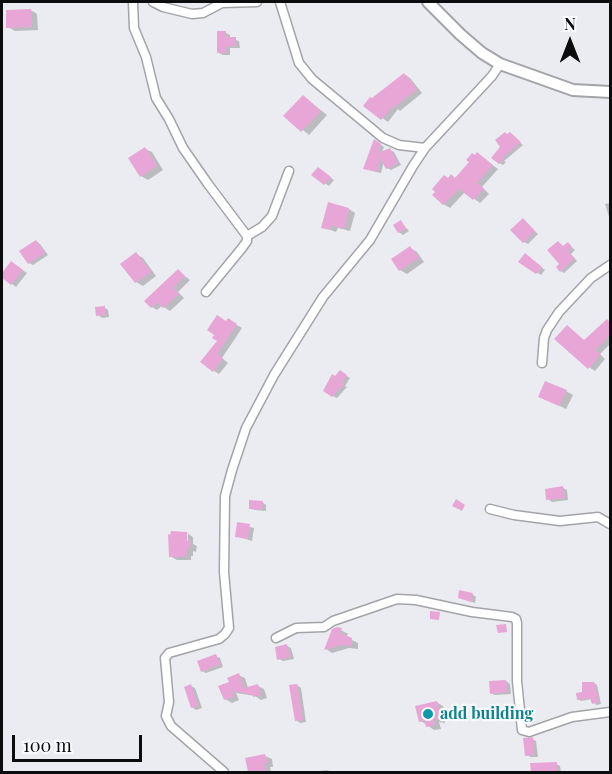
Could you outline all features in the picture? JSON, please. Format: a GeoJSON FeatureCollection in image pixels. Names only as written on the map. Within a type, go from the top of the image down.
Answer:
{"type":"FeatureCollection","features":[{"type":"Feature","properties":{"kind":"street"},"geometry":{"type":"LineString","coordinates":[[134,2],[134,28],[146,57],[156,98],[195,166],[247,236],[247,241],[242,248],[206,292]]}},
{"type":"Feature","properties":{"kind":"street"},"geometry":{"type":"LineString","coordinates":[[153,2],[192,15],[203,13],[222,3],[257,2]]}},
{"type":"Feature","properties":{"kind":"street"},"geometry":{"type":"LineString","coordinates":[[280,2],[299,63],[312,80],[383,138],[399,145],[425,148]]}},
{"type":"Feature","properties":{"kind":"street"},"geometry":{"type":"LineString","coordinates":[[428,2],[461,35],[482,53],[500,64],[573,90],[610,92]]}},
{"type":"Feature","properties":{"kind":"street"},"geometry":{"type":"LineString","coordinates":[[224,772],[171,726],[166,716],[169,702],[165,658],[169,653],[219,639],[229,628],[224,572],[225,496],[246,428],[274,375],[323,297],[370,240],[425,148],[492,76],[500,64]]}},
{"type":"Feature","properties":{"kind":"street"},"geometry":{"type":"LineString","coordinates":[[247,236],[262,227],[272,216],[289,171]]}},
{"type":"Feature","properties":{"kind":"street"},"geometry":{"type":"LineString","coordinates":[[542,363],[544,338],[553,321],[570,298],[591,278],[610,266]]}},
{"type":"Feature","properties":{"kind":"street"},"geometry":{"type":"LineString","coordinates":[[490,509],[560,521],[598,517],[610,524]]}},
{"type":"Feature","properties":{"kind":"street"},"geometry":{"type":"LineString","coordinates":[[276,638],[296,628],[324,627],[333,621],[397,599],[416,600],[472,612],[512,617],[517,623],[517,681],[522,730],[529,732],[572,717],[610,712]]}},
{"type":"Feature","properties":{"kind":"building"},"geometry":{"type":"Polygon","coordinates":[[[31,9],[32,27],[6,28],[6,10],[31,9]]]}},
{"type":"Feature","properties":{"kind":"building"},"geometry":{"type":"Polygon","coordinates":[[[217,31],[226,31],[226,37],[236,37],[236,46],[226,47],[226,53],[217,53],[217,31]]]}},
{"type":"Feature","properties":{"kind":"building"},"geometry":{"type":"Polygon","coordinates":[[[404,73],[417,89],[392,107],[381,120],[363,106],[370,97],[372,98],[404,73]]]}},
{"type":"Feature","properties":{"kind":"building"},"geometry":{"type":"Polygon","coordinates":[[[303,95],[321,111],[301,132],[283,116],[303,95]]]}},
{"type":"Feature","properties":{"kind":"building"},"geometry":{"type":"Polygon","coordinates":[[[505,132],[507,134],[510,132],[521,142],[502,158],[499,164],[491,158],[500,147],[495,140],[505,132]]]}},
{"type":"Feature","properties":{"kind":"building"},"geometry":{"type":"Polygon","coordinates":[[[374,139],[381,144],[378,153],[390,148],[398,163],[386,169],[380,158],[377,172],[363,169],[374,139]]]}},
{"type":"Feature","properties":{"kind":"building"},"geometry":{"type":"Polygon","coordinates":[[[145,147],[157,166],[140,177],[128,158],[145,147]]]}},
{"type":"Feature","properties":{"kind":"building"},"geometry":{"type":"Polygon","coordinates":[[[477,152],[493,165],[477,183],[484,189],[473,200],[459,189],[443,205],[432,195],[435,192],[432,189],[444,175],[448,178],[451,174],[455,178],[469,162],[466,160],[472,153],[475,155],[477,152]]]}},
{"type":"Feature","properties":{"kind":"building"},"geometry":{"type":"Polygon","coordinates":[[[318,167],[331,177],[324,185],[311,175],[318,167]]]}},
{"type":"Feature","properties":{"kind":"building"},"geometry":{"type":"Polygon","coordinates":[[[328,202],[349,208],[344,229],[331,225],[330,230],[321,228],[328,202]]]}},
{"type":"Feature","properties":{"kind":"building"},"geometry":{"type":"Polygon","coordinates":[[[523,218],[535,231],[523,243],[510,230],[523,218]]]}},
{"type":"Feature","properties":{"kind":"building"},"geometry":{"type":"Polygon","coordinates":[[[401,220],[406,229],[398,233],[393,225],[401,220]]]}},
{"type":"Feature","properties":{"kind":"building"},"geometry":{"type":"Polygon","coordinates":[[[36,240],[45,253],[28,264],[19,251],[36,240]]]}},
{"type":"Feature","properties":{"kind":"building"},"geometry":{"type":"Polygon","coordinates":[[[558,241],[563,246],[568,242],[572,247],[568,251],[574,259],[560,272],[556,267],[559,264],[547,250],[558,241]]]}},
{"type":"Feature","properties":{"kind":"building"},"geometry":{"type":"Polygon","coordinates":[[[410,246],[419,258],[399,271],[391,259],[410,246]]]}},
{"type":"Feature","properties":{"kind":"building"},"geometry":{"type":"Polygon","coordinates":[[[136,252],[151,272],[135,283],[120,264],[136,252]]]}},
{"type":"Feature","properties":{"kind":"building"},"geometry":{"type":"Polygon","coordinates":[[[525,253],[542,267],[536,274],[518,262],[525,253]]]}},
{"type":"Feature","properties":{"kind":"building"},"geometry":{"type":"Polygon","coordinates":[[[11,261],[23,270],[11,285],[2,278],[2,273],[11,261]]]}},
{"type":"Feature","properties":{"kind":"building"},"geometry":{"type":"Polygon","coordinates":[[[178,269],[185,276],[173,288],[179,294],[163,308],[157,302],[151,308],[144,301],[178,269]]]}},
{"type":"Feature","properties":{"kind":"building"},"geometry":{"type":"Polygon","coordinates":[[[105,306],[105,315],[96,316],[95,307],[105,306]]]}},
{"type":"Feature","properties":{"kind":"building"},"geometry":{"type":"Polygon","coordinates":[[[217,315],[237,324],[217,354],[223,358],[213,372],[200,362],[217,341],[212,338],[214,335],[207,330],[217,315]]]}},
{"type":"Feature","properties":{"kind":"building"},"geometry":{"type":"Polygon","coordinates":[[[607,319],[610,323],[610,335],[595,350],[601,354],[588,369],[554,339],[567,325],[584,340],[607,319]]]}},
{"type":"Feature","properties":{"kind":"building"},"geometry":{"type":"Polygon","coordinates":[[[340,370],[347,375],[342,382],[344,384],[332,397],[323,391],[332,374],[335,376],[340,370]]]}},
{"type":"Feature","properties":{"kind":"building"},"geometry":{"type":"Polygon","coordinates":[[[545,381],[567,390],[559,406],[538,397],[545,381]]]}},
{"type":"Feature","properties":{"kind":"building"},"geometry":{"type":"Polygon","coordinates":[[[563,486],[565,498],[546,500],[545,489],[563,486]]]}},
{"type":"Feature","properties":{"kind":"building"},"geometry":{"type":"Polygon","coordinates":[[[456,499],[465,505],[462,511],[452,506],[456,499]]]}},
{"type":"Feature","properties":{"kind":"building"},"geometry":{"type":"Polygon","coordinates":[[[249,500],[263,501],[262,510],[249,509],[249,500]]]}},
{"type":"Feature","properties":{"kind":"building"},"geometry":{"type":"Polygon","coordinates":[[[237,522],[250,524],[248,539],[235,537],[237,522]]]}},
{"type":"Feature","properties":{"kind":"building"},"geometry":{"type":"Polygon","coordinates":[[[171,531],[187,532],[190,549],[187,548],[185,557],[169,557],[168,534],[170,535],[171,531]]]}},
{"type":"Feature","properties":{"kind":"building"},"geometry":{"type":"Polygon","coordinates":[[[459,590],[473,593],[471,602],[458,598],[459,590]]]}},
{"type":"Feature","properties":{"kind":"building"},"geometry":{"type":"Polygon","coordinates":[[[430,611],[440,612],[439,620],[430,619],[430,611]]]}},
{"type":"Feature","properties":{"kind":"building"},"geometry":{"type":"Polygon","coordinates":[[[506,624],[507,632],[498,633],[496,625],[506,624]]]}},
{"type":"Feature","properties":{"kind":"building"},"geometry":{"type":"Polygon","coordinates":[[[342,628],[340,633],[352,638],[351,646],[341,645],[324,650],[332,629],[342,628]]]}},
{"type":"Feature","properties":{"kind":"building"},"geometry":{"type":"Polygon","coordinates":[[[287,644],[290,657],[277,660],[275,647],[287,644]]]}},
{"type":"Feature","properties":{"kind":"building"},"geometry":{"type":"Polygon","coordinates":[[[216,654],[220,664],[201,672],[197,661],[216,654]]]}},
{"type":"Feature","properties":{"kind":"building"},"geometry":{"type":"Polygon","coordinates":[[[239,673],[244,688],[258,684],[261,695],[253,697],[253,695],[232,691],[234,697],[224,700],[218,686],[229,682],[227,678],[239,673]]]}},
{"type":"Feature","properties":{"kind":"building"},"geometry":{"type":"Polygon","coordinates":[[[506,680],[507,692],[490,694],[489,681],[506,680]]]}},
{"type":"Feature","properties":{"kind":"building"},"geometry":{"type":"Polygon","coordinates":[[[582,682],[594,682],[599,702],[592,704],[590,698],[577,700],[576,693],[582,692],[582,682]]]}},
{"type":"Feature","properties":{"kind":"building"},"geometry":{"type":"Polygon","coordinates":[[[191,684],[198,706],[191,708],[184,687],[191,684]]]}},
{"type":"Feature","properties":{"kind":"building"},"geometry":{"type":"Polygon","coordinates":[[[297,684],[303,720],[295,721],[289,685],[297,684]]]}},
{"type":"Feature","properties":{"kind":"building","name":"add building"},"geometry":{"type":"Polygon","coordinates":[[[437,701],[439,720],[433,719],[435,725],[426,727],[425,721],[419,722],[415,706],[437,701]]]}},
{"type":"Feature","properties":{"kind":"building"},"geometry":{"type":"Polygon","coordinates":[[[533,737],[534,755],[525,756],[523,738],[533,737]]]}},
{"type":"Feature","properties":{"kind":"building"},"geometry":{"type":"Polygon","coordinates":[[[265,754],[266,772],[248,772],[245,758],[265,754]]]}},
{"type":"Feature","properties":{"kind":"building"},"geometry":{"type":"Polygon","coordinates":[[[557,762],[557,772],[531,772],[530,763],[557,762]]]}},
{"type":"Feature","properties":{"kind":"place","name":"add building"},"geometry":{"type":"Point","coordinates":[428,714]}}]}
